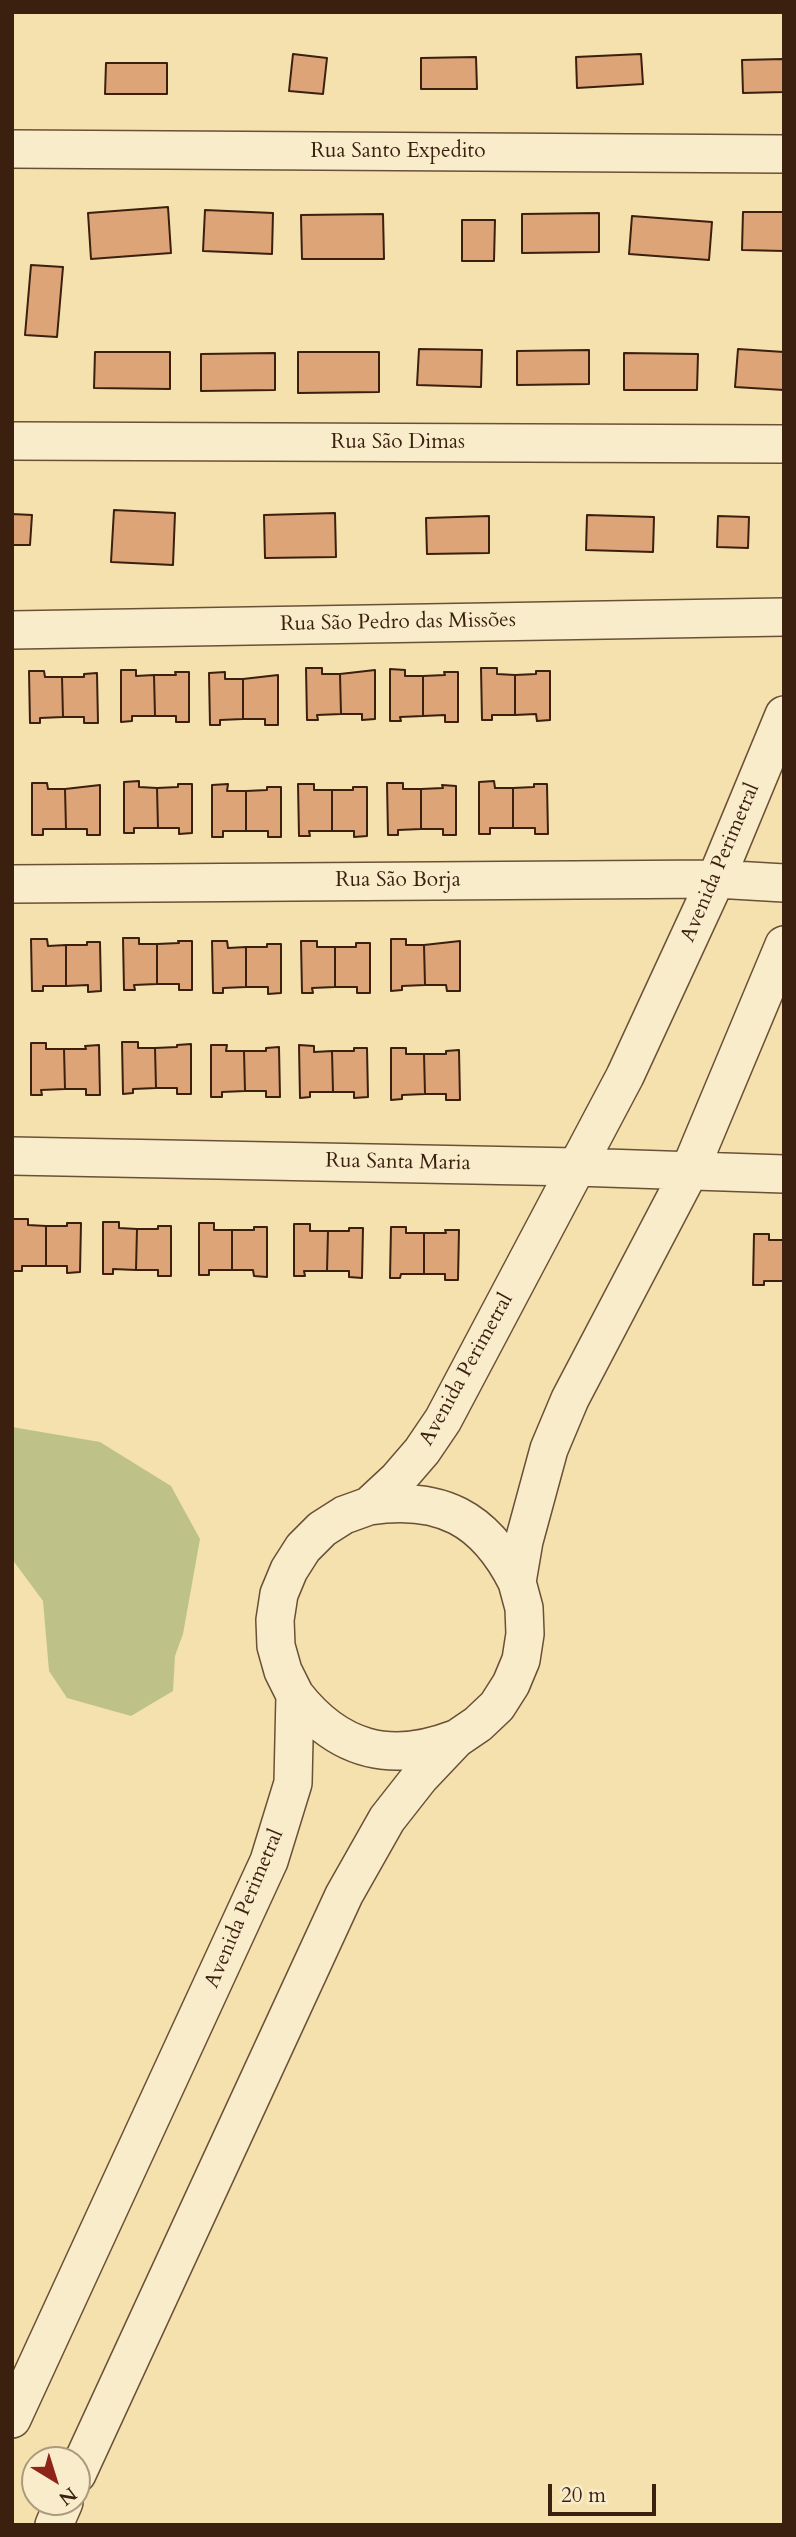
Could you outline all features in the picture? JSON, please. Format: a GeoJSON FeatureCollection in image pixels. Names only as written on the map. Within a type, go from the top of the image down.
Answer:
{"type":"FeatureCollection","features":[{"type":"Feature","properties":{"kind":"street","name":"Rua Santo Expedito"},"geometry":{"type":"LineString","coordinates":[[12,149],[784,154]]}},
{"type":"Feature","properties":{"kind":"street","name":"Rua São Dimas"},"geometry":{"type":"LineString","coordinates":[[12,442],[784,444]]}},
{"type":"Feature","properties":{"kind":"street","name":"Rua São Pedro das Missões"},"geometry":{"type":"LineString","coordinates":[[12,630],[784,617]]}},
{"type":"Feature","properties":{"kind":"street","name":"Avenida Perimetral"},"geometry":{"type":"LineString","coordinates":[[12,2419],[269,1861],[293,1783],[295,1695],[283,1671],[276,1646],[275,1620],[279,1594],[289,1570],[303,1548],[322,1529],[344,1515],[369,1506],[397,1480],[422,1451],[443,1420],[625,1076],[716,879],[784,715]]}},
{"type":"Feature","properties":{"kind":"street","name":"Rua São Borja"},"geometry":{"type":"LineString","coordinates":[[12,884],[716,879],[784,883]]}},
{"type":"Feature","properties":{"kind":"street"},"geometry":{"type":"LineString","coordinates":[[517,1583],[533,1501],[549,1449],[570,1399],[689,1172],[784,945]]}},
{"type":"Feature","properties":{"kind":"street","name":"Rua Santa Maria"},"geometry":{"type":"LineString","coordinates":[[12,1156],[576,1167],[784,1174]]}},
{"type":"Feature","properties":{"kind":"street"},"geometry":{"type":"LineString","coordinates":[[90,2446],[344,1895],[387,1819],[419,1777],[456,1739],[478,1724],[497,1706],[521,1660],[525,1634],[524,1608],[506,1559],[489,1539],[469,1522],[446,1510],[421,1503],[394,1502],[369,1506]]}},
{"type":"Feature","properties":{"kind":"street"},"geometry":{"type":"LineString","coordinates":[[295,1695],[310,1715],[331,1732],[354,1744],[379,1751],[405,1752],[431,1748],[456,1739]]}},
{"type":"Feature","properties":{"kind":"green space"},"geometry":{"type":"Polygon","coordinates":[[[12,1427],[100,1442],[171,1486],[200,1539],[183,1634],[175,1656],[173,1691],[131,1716],[67,1698],[49,1671],[43,1601],[12,1559],[12,1427]]]}},
{"type":"Feature","properties":{"kind":"building"},"geometry":{"type":"Polygon","coordinates":[[[293,54],[327,58],[323,94],[289,91],[293,54]]]}},
{"type":"Feature","properties":{"kind":"building"},"geometry":{"type":"Polygon","coordinates":[[[641,54],[643,84],[577,88],[576,57],[641,54]]]}},
{"type":"Feature","properties":{"kind":"building"},"geometry":{"type":"Polygon","coordinates":[[[476,57],[477,89],[421,89],[421,58],[476,57]]]}},
{"type":"Feature","properties":{"kind":"building"},"geometry":{"type":"Polygon","coordinates":[[[784,59],[784,92],[743,93],[742,60],[784,59]]]}},
{"type":"Feature","properties":{"kind":"building"},"geometry":{"type":"Polygon","coordinates":[[[106,63],[167,63],[167,94],[105,94],[106,63]]]}},
{"type":"Feature","properties":{"kind":"building"},"geometry":{"type":"Polygon","coordinates":[[[168,207],[171,253],[91,259],[88,213],[168,207]]]}},
{"type":"Feature","properties":{"kind":"building"},"geometry":{"type":"Polygon","coordinates":[[[205,210],[273,213],[272,254],[203,251],[205,210]]]}},
{"type":"Feature","properties":{"kind":"building"},"geometry":{"type":"Polygon","coordinates":[[[743,212],[784,212],[784,251],[742,250],[743,212]]]}},
{"type":"Feature","properties":{"kind":"building"},"geometry":{"type":"Polygon","coordinates":[[[599,213],[599,252],[522,253],[522,214],[599,213]]]}},
{"type":"Feature","properties":{"kind":"building"},"geometry":{"type":"Polygon","coordinates":[[[383,214],[384,259],[302,259],[301,215],[383,214]]]}},
{"type":"Feature","properties":{"kind":"building"},"geometry":{"type":"Polygon","coordinates":[[[632,216],[712,222],[709,260],[629,254],[632,216]]]}},
{"type":"Feature","properties":{"kind":"building"},"geometry":{"type":"Polygon","coordinates":[[[462,220],[495,220],[494,261],[462,261],[462,220]]]}},
{"type":"Feature","properties":{"kind":"building"},"geometry":{"type":"Polygon","coordinates":[[[31,265],[63,267],[57,337],[25,335],[31,265]]]}},
{"type":"Feature","properties":{"kind":"building"},"geometry":{"type":"Polygon","coordinates":[[[419,349],[482,350],[481,387],[417,385],[419,349]]]}},
{"type":"Feature","properties":{"kind":"building"},"geometry":{"type":"Polygon","coordinates":[[[738,349],[784,352],[784,390],[735,387],[738,349]]]}},
{"type":"Feature","properties":{"kind":"building"},"geometry":{"type":"Polygon","coordinates":[[[589,350],[589,384],[517,385],[517,351],[589,350]]]}},
{"type":"Feature","properties":{"kind":"building"},"geometry":{"type":"Polygon","coordinates":[[[95,352],[170,352],[170,389],[94,388],[95,352]]]}},
{"type":"Feature","properties":{"kind":"building"},"geometry":{"type":"Polygon","coordinates":[[[298,352],[379,352],[379,392],[298,393],[298,352]]]}},
{"type":"Feature","properties":{"kind":"building"},"geometry":{"type":"Polygon","coordinates":[[[275,353],[275,390],[201,391],[201,354],[275,353]]]}},
{"type":"Feature","properties":{"kind":"building"},"geometry":{"type":"Polygon","coordinates":[[[624,353],[698,354],[697,390],[624,390],[624,353]]]}},
{"type":"Feature","properties":{"kind":"building"},"geometry":{"type":"Polygon","coordinates":[[[114,510],[175,513],[173,565],[111,562],[114,510]]]}},
{"type":"Feature","properties":{"kind":"building"},"geometry":{"type":"Polygon","coordinates":[[[335,513],[336,557],[265,558],[264,515],[335,513]]]}},
{"type":"Feature","properties":{"kind":"building"},"geometry":{"type":"Polygon","coordinates":[[[12,514],[32,515],[30,545],[12,545],[12,514]]]}},
{"type":"Feature","properties":{"kind":"building"},"geometry":{"type":"Polygon","coordinates":[[[587,515],[654,517],[653,552],[586,550],[587,515]]]}},
{"type":"Feature","properties":{"kind":"building"},"geometry":{"type":"Polygon","coordinates":[[[489,516],[489,553],[427,554],[426,518],[489,516]]]}},
{"type":"Feature","properties":{"kind":"building"},"geometry":{"type":"Polygon","coordinates":[[[718,516],[749,517],[748,548],[717,547],[718,516]]]}},
{"type":"Feature","properties":{"kind":"building"},"geometry":{"type":"Polygon","coordinates":[[[306,668],[322,668],[322,674],[340,674],[341,714],[317,715],[318,720],[307,720],[306,668]]]}},
{"type":"Feature","properties":{"kind":"building"},"geometry":{"type":"Polygon","coordinates":[[[481,668],[497,668],[497,674],[515,675],[515,715],[492,715],[492,720],[482,720],[481,668]]]}},
{"type":"Feature","properties":{"kind":"building"},"geometry":{"type":"Polygon","coordinates":[[[390,669],[405,670],[405,676],[423,676],[423,716],[400,717],[401,721],[390,721],[390,669]]]}},
{"type":"Feature","properties":{"kind":"building"},"geometry":{"type":"Polygon","coordinates":[[[121,670],[136,670],[136,676],[154,675],[155,716],[132,716],[132,721],[121,722],[121,670]]]}},
{"type":"Feature","properties":{"kind":"building"},"geometry":{"type":"Polygon","coordinates":[[[375,670],[375,719],[362,720],[362,714],[341,714],[340,674],[375,670]]]}},
{"type":"Feature","properties":{"kind":"building"},"geometry":{"type":"Polygon","coordinates":[[[29,671],[44,671],[45,677],[62,677],[63,717],[40,718],[40,723],[30,723],[29,671]]]}},
{"type":"Feature","properties":{"kind":"building"},"geometry":{"type":"Polygon","coordinates":[[[536,671],[550,671],[550,720],[537,721],[536,714],[515,715],[515,675],[536,674],[536,671]]]}},
{"type":"Feature","properties":{"kind":"building"},"geometry":{"type":"Polygon","coordinates":[[[175,672],[189,672],[189,722],[176,722],[176,716],[155,716],[154,675],[176,675],[175,672]]]}},
{"type":"Feature","properties":{"kind":"building"},"geometry":{"type":"Polygon","coordinates":[[[225,672],[225,679],[243,679],[243,719],[220,720],[220,725],[210,725],[209,673],[225,672]]]}},
{"type":"Feature","properties":{"kind":"building"},"geometry":{"type":"Polygon","coordinates":[[[444,672],[458,672],[458,722],[445,722],[445,715],[423,716],[423,676],[445,675],[444,672]]]}},
{"type":"Feature","properties":{"kind":"building"},"geometry":{"type":"Polygon","coordinates":[[[97,673],[98,723],[84,723],[84,717],[63,717],[62,677],[84,677],[84,674],[97,673]]]}},
{"type":"Feature","properties":{"kind":"building"},"geometry":{"type":"Polygon","coordinates":[[[278,675],[278,725],[265,725],[265,719],[243,719],[243,679],[278,675]]]}},
{"type":"Feature","properties":{"kind":"building"},"geometry":{"type":"Polygon","coordinates":[[[139,781],[139,787],[157,788],[158,828],[134,828],[134,833],[124,833],[124,782],[139,781]]]}},
{"type":"Feature","properties":{"kind":"building"},"geometry":{"type":"Polygon","coordinates":[[[494,781],[495,788],[513,788],[513,828],[490,828],[490,834],[479,834],[479,782],[494,781]]]}},
{"type":"Feature","properties":{"kind":"building"},"geometry":{"type":"Polygon","coordinates":[[[32,783],[47,783],[48,789],[65,789],[66,829],[43,829],[43,835],[32,835],[32,783]]]}},
{"type":"Feature","properties":{"kind":"building"},"geometry":{"type":"Polygon","coordinates":[[[387,783],[403,783],[403,789],[421,789],[421,829],[398,830],[398,835],[388,835],[387,783]]]}},
{"type":"Feature","properties":{"kind":"building"},"geometry":{"type":"Polygon","coordinates":[[[178,784],[192,784],[192,833],[179,834],[179,828],[158,828],[157,788],[178,787],[178,784]]]}},
{"type":"Feature","properties":{"kind":"building"},"geometry":{"type":"Polygon","coordinates":[[[228,784],[227,791],[246,791],[246,831],[223,831],[223,837],[212,837],[212,785],[228,784]]]}},
{"type":"Feature","properties":{"kind":"building"},"geometry":{"type":"Polygon","coordinates":[[[298,784],[314,784],[314,790],[332,790],[332,831],[309,831],[310,836],[299,836],[298,784]]]}},
{"type":"Feature","properties":{"kind":"building"},"geometry":{"type":"Polygon","coordinates":[[[534,784],[547,784],[548,834],[535,834],[535,828],[513,828],[513,788],[534,787],[534,784]]]}},
{"type":"Feature","properties":{"kind":"building"},"geometry":{"type":"Polygon","coordinates":[[[100,785],[100,835],[87,835],[87,829],[66,829],[65,789],[100,785]]]}},
{"type":"Feature","properties":{"kind":"building"},"geometry":{"type":"Polygon","coordinates":[[[442,785],[456,786],[456,835],[443,835],[443,829],[421,829],[421,789],[443,788],[442,785]]]}},
{"type":"Feature","properties":{"kind":"building"},"geometry":{"type":"Polygon","coordinates":[[[267,787],[281,787],[281,837],[268,837],[268,831],[246,831],[246,791],[267,790],[267,787]]]}},
{"type":"Feature","properties":{"kind":"building"},"geometry":{"type":"Polygon","coordinates":[[[353,787],[367,787],[367,836],[354,837],[354,831],[332,831],[332,790],[353,790],[353,787]]]}},
{"type":"Feature","properties":{"kind":"building"},"geometry":{"type":"Polygon","coordinates":[[[123,938],[139,938],[139,944],[157,944],[157,984],[134,985],[135,990],[124,990],[123,938]]]}},
{"type":"Feature","properties":{"kind":"building"},"geometry":{"type":"Polygon","coordinates":[[[31,939],[47,939],[48,946],[66,945],[66,986],[43,986],[43,991],[32,991],[31,939]]]}},
{"type":"Feature","properties":{"kind":"building"},"geometry":{"type":"Polygon","coordinates":[[[391,939],[406,939],[406,945],[424,945],[425,985],[402,986],[402,990],[391,991],[391,939]]]}},
{"type":"Feature","properties":{"kind":"building"},"geometry":{"type":"Polygon","coordinates":[[[178,941],[192,941],[192,990],[179,990],[179,984],[157,984],[157,944],[179,943],[178,941]]]}},
{"type":"Feature","properties":{"kind":"building"},"geometry":{"type":"Polygon","coordinates":[[[212,941],[227,941],[228,948],[246,947],[246,987],[223,988],[223,993],[213,993],[212,941]]]}},
{"type":"Feature","properties":{"kind":"building"},"geometry":{"type":"Polygon","coordinates":[[[301,941],[317,941],[317,947],[335,947],[335,987],[312,988],[313,993],[302,993],[301,941]]]}},
{"type":"Feature","properties":{"kind":"building"},"geometry":{"type":"Polygon","coordinates":[[[460,941],[460,991],[447,991],[446,985],[425,985],[424,945],[460,941]]]}},
{"type":"Feature","properties":{"kind":"building"},"geometry":{"type":"Polygon","coordinates":[[[87,942],[100,942],[101,991],[88,992],[88,985],[66,986],[66,945],[87,945],[87,942]]]}},
{"type":"Feature","properties":{"kind":"building"},"geometry":{"type":"Polygon","coordinates":[[[356,943],[370,943],[370,993],[357,993],[357,987],[335,987],[335,947],[356,947],[356,943]]]}},
{"type":"Feature","properties":{"kind":"building"},"geometry":{"type":"Polygon","coordinates":[[[267,944],[281,944],[281,993],[268,994],[268,987],[246,987],[246,947],[267,947],[267,944]]]}},
{"type":"Feature","properties":{"kind":"building"},"geometry":{"type":"Polygon","coordinates":[[[122,1042],[138,1042],[138,1048],[155,1048],[156,1088],[133,1089],[133,1093],[123,1094],[122,1042]]]}},
{"type":"Feature","properties":{"kind":"building"},"geometry":{"type":"Polygon","coordinates":[[[31,1043],[46,1043],[46,1049],[64,1049],[65,1089],[41,1090],[42,1095],[31,1095],[31,1043]]]}},
{"type":"Feature","properties":{"kind":"building"},"geometry":{"type":"Polygon","coordinates":[[[191,1044],[191,1094],[177,1094],[177,1088],[156,1088],[155,1048],[191,1044]]]}},
{"type":"Feature","properties":{"kind":"building"},"geometry":{"type":"Polygon","coordinates":[[[99,1045],[100,1095],[86,1095],[86,1089],[65,1089],[64,1049],[86,1049],[85,1046],[99,1045]]]}},
{"type":"Feature","properties":{"kind":"building"},"geometry":{"type":"Polygon","coordinates":[[[211,1045],[227,1045],[226,1051],[244,1051],[245,1091],[222,1092],[222,1097],[211,1097],[211,1045]]]}},
{"type":"Feature","properties":{"kind":"building"},"geometry":{"type":"Polygon","coordinates":[[[299,1045],[314,1046],[314,1052],[332,1051],[333,1092],[310,1092],[310,1097],[300,1098],[299,1045]]]}},
{"type":"Feature","properties":{"kind":"building"},"geometry":{"type":"Polygon","coordinates":[[[279,1047],[280,1097],[266,1097],[266,1091],[245,1091],[244,1051],[266,1051],[266,1048],[279,1047]]]}},
{"type":"Feature","properties":{"kind":"building"},"geometry":{"type":"Polygon","coordinates":[[[354,1048],[367,1048],[368,1097],[354,1098],[354,1092],[333,1092],[332,1051],[354,1051],[354,1048]]]}},
{"type":"Feature","properties":{"kind":"building"},"geometry":{"type":"Polygon","coordinates":[[[391,1048],[406,1048],[406,1054],[424,1054],[425,1094],[402,1095],[402,1099],[391,1100],[391,1048]]]}},
{"type":"Feature","properties":{"kind":"building"},"geometry":{"type":"Polygon","coordinates":[[[459,1050],[460,1100],[446,1100],[446,1094],[425,1094],[424,1054],[446,1054],[446,1051],[459,1050]]]}},
{"type":"Feature","properties":{"kind":"building"},"geometry":{"type":"Polygon","coordinates":[[[12,1219],[28,1219],[28,1225],[46,1226],[46,1266],[22,1266],[22,1271],[12,1271],[12,1219]]]}},
{"type":"Feature","properties":{"kind":"building"},"geometry":{"type":"Polygon","coordinates":[[[103,1222],[119,1222],[119,1228],[137,1229],[136,1270],[113,1269],[113,1274],[103,1274],[103,1222]]]}},
{"type":"Feature","properties":{"kind":"building"},"geometry":{"type":"Polygon","coordinates":[[[67,1223],[81,1223],[80,1272],[67,1273],[67,1266],[46,1266],[46,1226],[67,1226],[67,1223]]]}},
{"type":"Feature","properties":{"kind":"building"},"geometry":{"type":"Polygon","coordinates":[[[199,1223],[214,1223],[214,1230],[232,1230],[232,1270],[209,1270],[209,1275],[199,1275],[199,1223]]]}},
{"type":"Feature","properties":{"kind":"building"},"geometry":{"type":"Polygon","coordinates":[[[294,1224],[310,1224],[310,1231],[328,1231],[327,1271],[304,1271],[305,1276],[294,1276],[294,1224]]]}},
{"type":"Feature","properties":{"kind":"building"},"geometry":{"type":"Polygon","coordinates":[[[158,1226],[171,1226],[171,1276],[158,1276],[158,1270],[136,1270],[137,1229],[158,1229],[158,1226]]]}},
{"type":"Feature","properties":{"kind":"building"},"geometry":{"type":"Polygon","coordinates":[[[254,1227],[267,1227],[267,1277],[254,1276],[253,1270],[232,1270],[232,1230],[254,1230],[254,1227]]]}},
{"type":"Feature","properties":{"kind":"building"},"geometry":{"type":"Polygon","coordinates":[[[391,1227],[406,1227],[406,1233],[424,1233],[424,1274],[401,1274],[400,1278],[390,1278],[391,1227]]]}},
{"type":"Feature","properties":{"kind":"building"},"geometry":{"type":"Polygon","coordinates":[[[349,1228],[363,1228],[362,1278],[349,1277],[349,1271],[327,1271],[328,1231],[349,1231],[349,1228]]]}},
{"type":"Feature","properties":{"kind":"building"},"geometry":{"type":"Polygon","coordinates":[[[445,1230],[459,1230],[458,1280],[445,1280],[445,1274],[424,1274],[424,1233],[446,1233],[445,1230]]]}},
{"type":"Feature","properties":{"kind":"building"},"geometry":{"type":"Polygon","coordinates":[[[754,1234],[769,1234],[769,1240],[784,1240],[784,1281],[764,1281],[764,1285],[753,1285],[754,1234]]]}}]}
